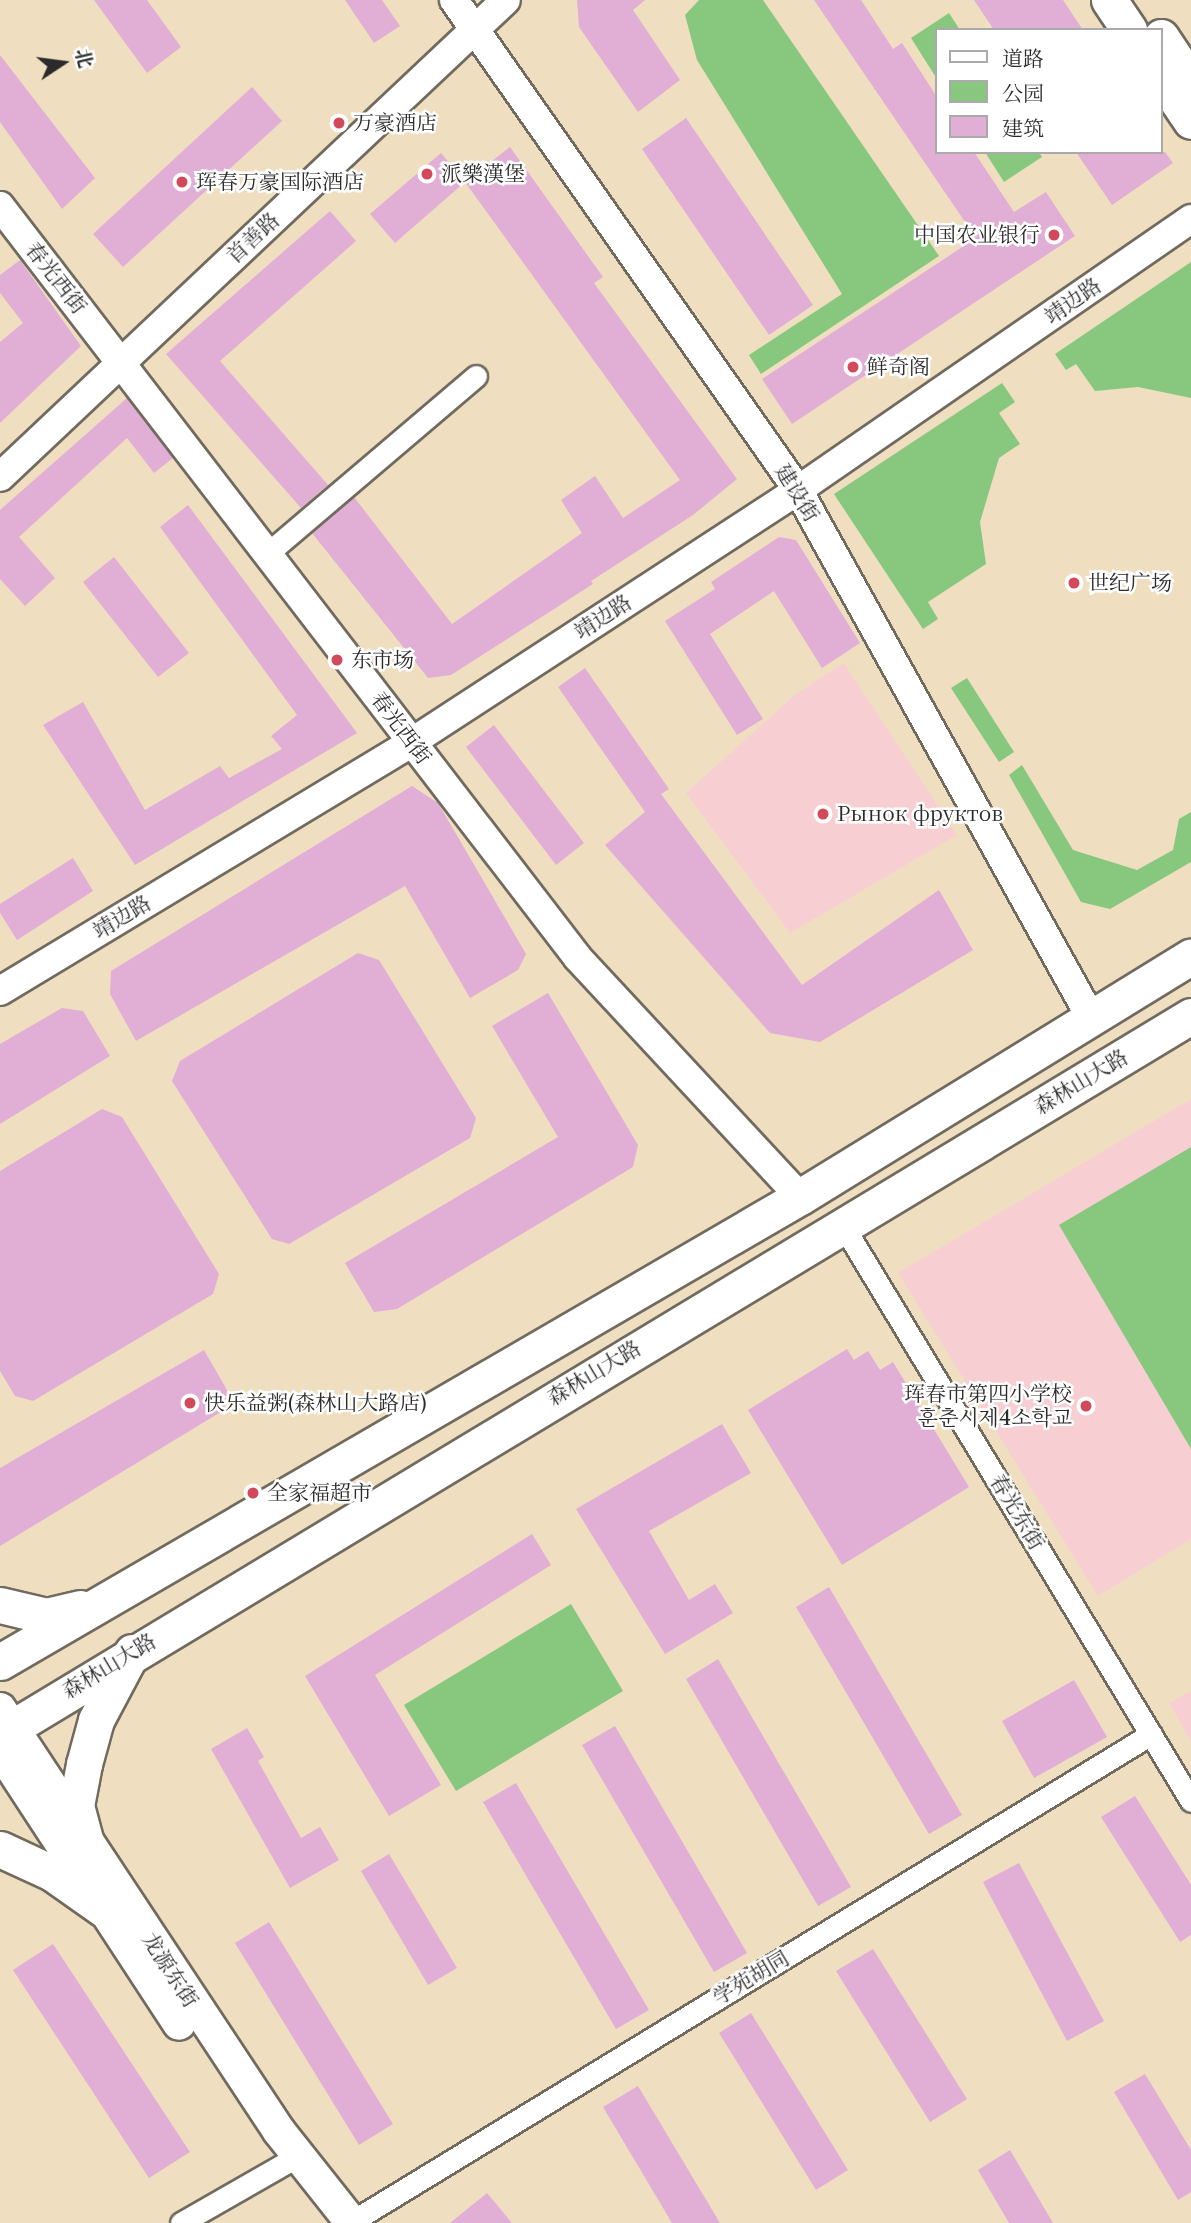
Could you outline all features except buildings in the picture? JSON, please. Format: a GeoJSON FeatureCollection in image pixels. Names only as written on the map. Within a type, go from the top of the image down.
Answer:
{"type":"FeatureCollection","features":[{"type":"Feature","properties":{"kind":"main road"},"geometry":{"type":"LineString","coordinates":[[1109,0],[1128,28]]}},
{"type":"Feature","properties":{"kind":"main road"},"geometry":{"type":"LineString","coordinates":[[1136,0],[1155,28]]}},
{"type":"Feature","properties":{"kind":"main road"},"geometry":{"type":"LineString","coordinates":[[1163,40],[1191,82]]}},
{"type":"Feature","properties":{"kind":"main road"},"geometry":{"type":"LineString","coordinates":[[1163,80],[1191,121]]}},
{"type":"Feature","properties":{"kind":"main road"},"geometry":{"type":"LineString","coordinates":[[0,1662],[800,1197],[1191,956]]}},
{"type":"Feature","properties":{"kind":"main road","name":"森林山大路"},"geometry":{"type":"LineString","coordinates":[[3,1729],[1191,1016]]}},
{"type":"Feature","properties":{"kind":"main road"},"geometry":{"type":"LineString","coordinates":[[153,1572],[181,1622]]}},
{"type":"Feature","properties":{"kind":"main road"},"geometry":{"type":"LineString","coordinates":[[0,1605],[46,1616],[97,1605]]}},
{"type":"Feature","properties":{"kind":"main road"},"geometry":{"type":"LineString","coordinates":[[85,1839],[76,1806],[84,1764],[96,1720],[132,1652]]}},
{"type":"Feature","properties":{"kind":"main road","name":"龙源东街"},"geometry":{"type":"LineString","coordinates":[[3,1729],[85,1839],[288,2161]]}},
{"type":"Feature","properties":{"kind":"main road","name":"龙源东街"},"geometry":{"type":"LineString","coordinates":[[3,1729],[103,1909],[288,2161],[342,2223]]}},
{"type":"Feature","properties":{"kind":"main road"},"geometry":{"type":"LineString","coordinates":[[0,1849],[52,1874],[103,1909]]}},
{"type":"Feature","properties":{"kind":"street","name":"建设街"},"geometry":{"type":"LineString","coordinates":[[454,0],[798,490],[1090,1016]]}},
{"type":"Feature","properties":{"kind":"street","name":"首善路"},"geometry":{"type":"LineString","coordinates":[[0,477],[506,0]]}},
{"type":"Feature","properties":{"kind":"street","name":"春光西街"},"geometry":{"type":"LineString","coordinates":[[0,206],[578,958],[800,1197]]}},
{"type":"Feature","properties":{"kind":"street","name":"靖边路"},"geometry":{"type":"LineString","coordinates":[[0,991],[412,742],[798,490],[1191,219]]}},
{"type":"Feature","properties":{"kind":"street"},"geometry":{"type":"LineString","coordinates":[[268,553],[476,376]]}},
{"type":"Feature","properties":{"kind":"street","name":"春光东街"},"geometry":{"type":"LineString","coordinates":[[842,1224],[1191,1801]]}},
{"type":"Feature","properties":{"kind":"street","name":"学苑胡同"},"geometry":{"type":"LineString","coordinates":[[342,2223],[1151,1734]]}},
{"type":"Feature","properties":{"kind":"street"},"geometry":{"type":"LineString","coordinates":[[181,2223],[288,2161]]}},
{"type":"Feature","properties":{"kind":"shaded area","name":"Рынок фруктов"},"geometry":{"type":"Polygon","coordinates":[[[844,663],[957,835],[790,933],[686,793],[796,694],[844,663]]]}},
{"type":"Feature","properties":{"kind":"shaded area","name":"珲春市第四小学校 훈춘시제4소학교"},"geometry":{"type":"Polygon","coordinates":[[[1191,1099],[1191,1539],[1098,1596],[898,1273],[1191,1099]]]}},
{"type":"Feature","properties":{"kind":"shaded area"},"geometry":{"type":"Polygon","coordinates":[[[1191,1691],[1191,1741],[1169,1703],[1191,1691]]]}},
{"type":"Feature","properties":{"kind":"green space"},"geometry":{"type":"Polygon","coordinates":[[[699,0],[763,0],[939,256],[761,374],[749,355],[842,294],[697,60],[685,15],[699,0]]]}},
{"type":"Feature","properties":{"kind":"green space"},"geometry":{"type":"Polygon","coordinates":[[[949,13],[959,28],[936,28],[936,77],[911,38],[949,13]]]}},
{"type":"Feature","properties":{"kind":"green space"},"geometry":{"type":"Polygon","coordinates":[[[986,154],[1040,154],[1042,157],[1004,182],[986,154]]]}},
{"type":"Feature","properties":{"kind":"green space"},"geometry":{"type":"Polygon","coordinates":[[[1191,262],[1191,398],[1138,387],[1095,391],[1076,364],[1066,370],[1055,354],[1191,262]]]}},
{"type":"Feature","properties":{"kind":"green space"},"geometry":{"type":"Polygon","coordinates":[[[1002,383],[1015,402],[999,413],[1020,444],[999,458],[980,522],[986,564],[928,602],[938,619],[923,629],[834,494],[1002,383]]]}},
{"type":"Feature","properties":{"kind":"green space"},"geometry":{"type":"Polygon","coordinates":[[[967,678],[1014,752],[999,762],[951,688],[967,678]]]}},
{"type":"Feature","properties":{"kind":"green space"},"geometry":{"type":"Polygon","coordinates":[[[1022,765],[1073,850],[1137,870],[1173,850],[1179,819],[1191,812],[1191,862],[1110,909],[1081,902],[1009,775],[1022,765]]]}},
{"type":"Feature","properties":{"kind":"green space"},"geometry":{"type":"Polygon","coordinates":[[[1191,1147],[1191,1449],[1059,1225],[1191,1147]]]}},
{"type":"Feature","properties":{"kind":"green space"},"geometry":{"type":"Polygon","coordinates":[[[571,1604],[623,1691],[456,1791],[404,1705],[571,1604]]]}},
{"type":"Feature","properties":{"kind":"place","name":"万豪酒店"},"geometry":{"type":"Point","coordinates":[339,123]}},
{"type":"Feature","properties":{"kind":"place","name":"派樂漢堡"},"geometry":{"type":"Point","coordinates":[427,174]}},
{"type":"Feature","properties":{"kind":"place","name":"珲春万豪国际酒店"},"geometry":{"type":"Point","coordinates":[182,182]}},
{"type":"Feature","properties":{"kind":"place","name":"中国农业银行"},"geometry":{"type":"Point","coordinates":[1054,235]}},
{"type":"Feature","properties":{"kind":"place","name":"鲜奇阁"},"geometry":{"type":"Point","coordinates":[853,367]}},
{"type":"Feature","properties":{"kind":"place","name":"世纪广场"},"geometry":{"type":"Point","coordinates":[1074,583]}},
{"type":"Feature","properties":{"kind":"place","name":"东市场"},"geometry":{"type":"Point","coordinates":[337,660]}},
{"type":"Feature","properties":{"kind":"place","name":"Рынок фруктов"},"geometry":{"type":"Point","coordinates":[823,814]}},
{"type":"Feature","properties":{"kind":"place","name":"快乐益粥(森林山大路店)"},"geometry":{"type":"Point","coordinates":[190,1403]}},
{"type":"Feature","properties":{"kind":"place","name":"珲春市第四小学校 훈춘시제4소학교"},"geometry":{"type":"Point","coordinates":[1086,1406]}},
{"type":"Feature","properties":{"kind":"place","name":"全家福超市"},"geometry":{"type":"Point","coordinates":[253,1493]}}]}
